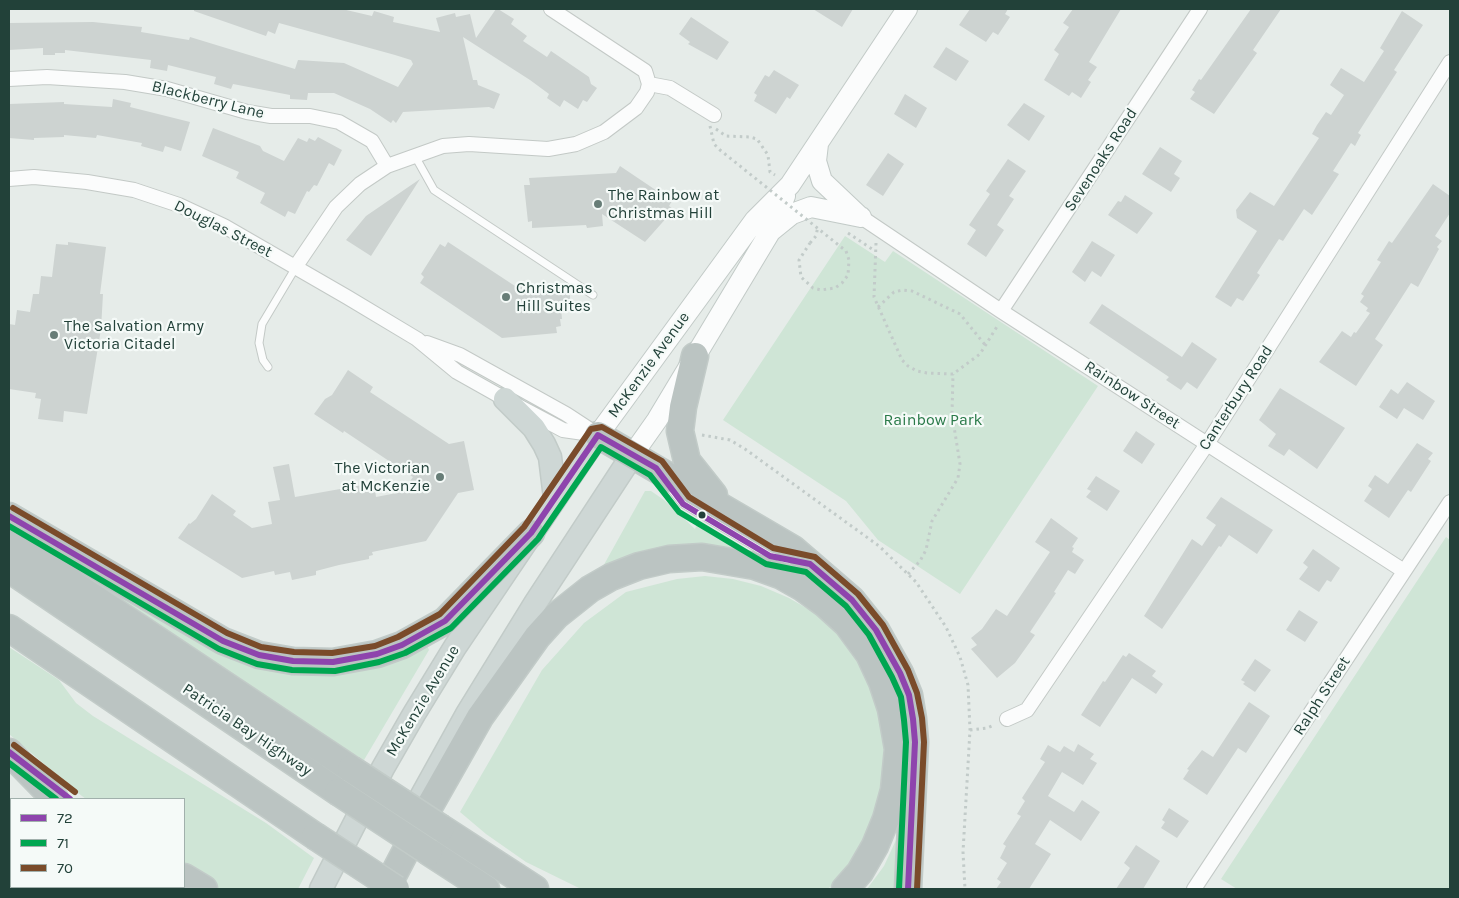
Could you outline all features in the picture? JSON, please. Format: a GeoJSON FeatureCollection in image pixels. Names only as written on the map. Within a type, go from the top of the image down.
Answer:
{"type":"FeatureCollection","features":[{"type":"Feature","properties":{"kind":"highway"},"geometry":{"type":"LineString","coordinates":[[696,356],[683,407],[680,431],[687,461],[726,509]]}},
{"type":"Feature","properties":{"kind":"highway"},"geometry":{"type":"LineString","coordinates":[[598,435],[793,549],[852,600],[876,630],[891,654],[908,695],[915,742],[908,889]]}},
{"type":"Feature","properties":{"kind":"highway"},"geometry":{"type":"LineString","coordinates":[[9,516],[223,641],[259,655],[292,661],[333,662],[377,654],[402,645],[445,620],[531,533]]}},
{"type":"Feature","properties":{"kind":"highway"},"geometry":{"type":"LineString","coordinates":[[9,541],[344,780],[441,828],[535,889]]}},
{"type":"Feature","properties":{"kind":"highway"},"geometry":{"type":"LineString","coordinates":[[386,889],[438,789],[480,717],[527,650],[556,616],[590,589],[611,576],[662,561],[702,557],[755,566],[780,575],[803,588],[826,604],[847,624],[869,654],[882,682],[891,709],[898,749],[894,790],[886,819],[874,846],[860,872],[844,889]]}},
{"type":"Feature","properties":{"kind":"highway","name":"Patricia Bay Highway"},"geometry":{"type":"LineString","coordinates":[[9,569],[344,780],[429,852],[486,889]]}},
{"type":"Feature","properties":{"kind":"highway"},"geometry":{"type":"LineString","coordinates":[[9,628],[396,889]]}},
{"type":"Feature","properties":{"kind":"highway"},"geometry":{"type":"LineString","coordinates":[[13,756],[54,798]]}},
{"type":"Feature","properties":{"kind":"highway"},"geometry":{"type":"LineString","coordinates":[[13,756],[69,798]]}},
{"type":"Feature","properties":{"kind":"highway"},"geometry":{"type":"LineString","coordinates":[[185,878],[204,889]]}},
{"type":"Feature","properties":{"kind":"main road","name":"McKenzie Avenue"},"geometry":{"type":"LineString","coordinates":[[321,889],[383,768],[455,646],[598,435],[755,220],[790,185],[907,9]]}},
{"type":"Feature","properties":{"kind":"main road"},"geometry":{"type":"LineString","coordinates":[[818,144],[816,161],[822,181],[868,222]]}},
{"type":"Feature","properties":{"kind":"main road","name":"McKenzie Avenue"},"geometry":{"type":"LineString","coordinates":[[372,889],[432,774],[467,714],[536,602],[696,356],[770,232],[790,185]]}},
{"type":"Feature","properties":{"kind":"main road"},"geometry":{"type":"LineString","coordinates":[[770,232],[792,214],[811,207],[868,222]]}},
{"type":"Feature","properties":{"kind":"main road"},"geometry":{"type":"LineString","coordinates":[[505,399],[534,428],[544,444],[550,457],[555,498]]}},
{"type":"Feature","properties":{"kind":"street"},"geometry":{"type":"LineString","coordinates":[[296,266],[336,208],[360,184],[387,166],[415,154],[443,146],[469,144],[548,149],[576,144],[604,132],[636,108],[647,92],[649,84],[645,71],[550,9]]}},
{"type":"Feature","properties":{"kind":"street","name":"Sevenoaks Road"},"geometry":{"type":"LineString","coordinates":[[1003,312],[1200,9]]}},
{"type":"Feature","properties":{"kind":"street","name":"Canterbury Road"},"geometry":{"type":"LineString","coordinates":[[1007,719],[1027,710],[1207,444],[1450,62]]}},
{"type":"Feature","properties":{"kind":"street","name":"Blackberry Lane"},"geometry":{"type":"LineString","coordinates":[[9,79],[47,77],[125,82],[167,89],[263,114],[310,116],[339,122],[372,141],[387,166]]}},
{"type":"Feature","properties":{"kind":"street"},"geometry":{"type":"LineString","coordinates":[[649,84],[670,88],[712,121]]}},
{"type":"Feature","properties":{"kind":"street","name":"Douglas Street"},"geometry":{"type":"LineString","coordinates":[[9,179],[34,177],[87,182],[134,190],[186,208],[296,266],[417,339],[457,372],[505,399],[563,430],[598,435]]}},
{"type":"Feature","properties":{"kind":"street","name":"Rainbow Street"},"geometry":{"type":"LineString","coordinates":[[868,222],[1003,312],[1404,571]]}},
{"type":"Feature","properties":{"kind":"street","name":"Douglas Street"},"geometry":{"type":"LineString","coordinates":[[417,339],[460,355],[566,414],[598,435]]}},
{"type":"Feature","properties":{"kind":"street","name":"Ralph Street"},"geometry":{"type":"LineString","coordinates":[[1194,889],[1450,502]]}},
{"type":"Feature","properties":{"kind":"lane"},"geometry":{"type":"LineString","coordinates":[[415,154],[434,190],[593,295]]}},
{"type":"Feature","properties":{"kind":"lane"},"geometry":{"type":"LineString","coordinates":[[268,367],[263,360],[259,343],[262,324],[296,266]]}},
{"type":"Feature","properties":{"kind":"lane"},"geometry":{"type":"LineString","coordinates":[[656,468],[683,504],[770,556],[810,564]]}},
{"type":"Feature","properties":{"kind":"path"},"geometry":{"type":"LineString","coordinates":[[712,121],[720,133],[726,136],[757,139],[768,155],[770,172],[790,185]]}},
{"type":"Feature","properties":{"kind":"path"},"geometry":{"type":"LineString","coordinates":[[712,121],[714,144],[720,150],[846,251],[849,260],[848,275],[835,288],[821,290],[813,288],[802,277],[799,260],[810,243]]}},
{"type":"Feature","properties":{"kind":"path"},"geometry":{"type":"LineString","coordinates":[[868,222],[877,307],[902,360],[908,366],[917,371],[927,373],[953,374],[969,364],[986,346],[1003,312]]}},
{"type":"Feature","properties":{"kind":"path"},"geometry":{"type":"LineString","coordinates":[[877,307],[894,292],[912,291],[960,314],[986,346]]}},
{"type":"Feature","properties":{"kind":"path"},"geometry":{"type":"LineString","coordinates":[[908,574],[920,561],[926,550],[932,521],[958,478],[960,464],[952,414],[953,374]]}},
{"type":"Feature","properties":{"kind":"path"},"geometry":{"type":"LineString","coordinates":[[970,730],[987,728],[1007,719]]}},
{"type":"Feature","properties":{"kind":"green space","name":"Rainbow Park"},"geometry":{"type":"Polygon","coordinates":[[[845,236],[885,262],[893,251],[1098,386],[960,594],[878,540],[846,501],[723,420],[845,236]]]}},
{"type":"Feature","properties":{"kind":"green space"},"geometry":{"type":"Polygon","coordinates":[[[645,491],[651,491],[664,500],[695,529],[697,524],[737,548],[734,551],[601,570],[645,491]]]}},
{"type":"Feature","properties":{"kind":"green space"},"geometry":{"type":"Polygon","coordinates":[[[1446,537],[1450,540],[1450,889],[1237,889],[1221,879],[1446,537]]]}},
{"type":"Feature","properties":{"kind":"green space"},"geometry":{"type":"Polygon","coordinates":[[[705,576],[733,579],[761,586],[789,598],[815,613],[837,632],[869,674],[890,749],[872,838],[835,884],[827,889],[581,889],[526,862],[486,834],[460,812],[542,670],[584,623],[626,592],[677,579],[705,576]]]}},
{"type":"Feature","properties":{"kind":"green space"},"geometry":{"type":"Polygon","coordinates":[[[101,583],[235,658],[427,645],[429,650],[364,760],[325,737],[99,586],[101,583]]]}},
{"type":"Feature","properties":{"kind":"green space"},"geometry":{"type":"Polygon","coordinates":[[[9,647],[59,680],[76,703],[93,716],[266,823],[314,858],[298,889],[218,889],[185,869],[185,798],[85,798],[9,734],[9,647]]]}},
{"type":"Feature","properties":{"kind":"green space"},"geometry":{"type":"Polygon","coordinates":[[[908,793],[902,889],[867,889],[884,866],[896,840],[908,793]]]}},
{"type":"Feature","properties":{"kind":"building"},"geometry":{"type":"Polygon","coordinates":[[[194,9],[342,9],[372,16],[374,11],[394,17],[393,22],[440,32],[436,18],[455,13],[456,17],[470,14],[476,38],[496,9],[498,9],[514,19],[511,24],[527,36],[523,41],[547,57],[551,51],[589,77],[591,84],[597,88],[587,102],[583,100],[578,109],[564,100],[560,107],[547,98],[549,94],[530,80],[463,37],[473,80],[477,80],[478,85],[500,94],[494,109],[489,107],[403,112],[396,123],[393,120],[391,123],[370,109],[334,93],[308,93],[307,100],[290,99],[290,95],[233,84],[231,89],[214,84],[216,77],[168,65],[167,71],[150,68],[151,60],[65,50],[65,53],[43,55],[43,48],[9,50],[9,23],[93,22],[142,27],[141,32],[189,40],[190,37],[295,69],[298,60],[344,63],[398,87],[413,64],[411,60],[395,55],[279,23],[275,34],[268,31],[266,36],[194,11],[194,9]]]}},
{"type":"Feature","properties":{"kind":"building"},"geometry":{"type":"Polygon","coordinates":[[[813,9],[853,9],[842,27],[813,9]]]}},
{"type":"Feature","properties":{"kind":"building"},"geometry":{"type":"Polygon","coordinates":[[[970,9],[1008,9],[1005,14],[1010,17],[998,35],[993,32],[986,42],[959,25],[970,9]]]}},
{"type":"Feature","properties":{"kind":"building"},"geometry":{"type":"Polygon","coordinates":[[[1073,9],[1121,9],[1089,62],[1097,67],[1088,80],[1091,82],[1081,98],[1072,92],[1069,96],[1044,80],[1059,54],[1054,50],[1069,27],[1063,23],[1073,9]]]}},
{"type":"Feature","properties":{"kind":"building"},"geometry":{"type":"Polygon","coordinates":[[[1251,9],[1281,9],[1253,50],[1257,53],[1214,114],[1190,99],[1195,92],[1192,90],[1251,9]]]}},
{"type":"Feature","properties":{"kind":"building"},"geometry":{"type":"Polygon","coordinates":[[[1402,11],[1423,25],[1394,70],[1397,72],[1358,133],[1361,135],[1355,146],[1351,143],[1333,171],[1339,174],[1312,215],[1304,209],[1283,241],[1279,239],[1257,273],[1260,275],[1243,301],[1237,298],[1231,307],[1215,297],[1257,231],[1237,218],[1236,210],[1250,192],[1274,206],[1319,138],[1312,134],[1317,125],[1326,112],[1331,115],[1344,95],[1330,85],[1341,68],[1364,82],[1384,51],[1380,48],[1402,11]]]}},
{"type":"Feature","properties":{"kind":"building"},"geometry":{"type":"Polygon","coordinates":[[[691,17],[729,42],[717,60],[688,44],[690,42],[679,34],[691,17]]]}},
{"type":"Feature","properties":{"kind":"building"},"geometry":{"type":"Polygon","coordinates":[[[946,47],[969,61],[956,81],[933,67],[946,47]]]}},
{"type":"Feature","properties":{"kind":"building"},"geometry":{"type":"Polygon","coordinates":[[[774,70],[799,85],[790,99],[787,97],[776,114],[754,101],[757,95],[754,93],[765,75],[769,77],[774,70]]]}},
{"type":"Feature","properties":{"kind":"building"},"geometry":{"type":"Polygon","coordinates":[[[905,94],[927,108],[916,128],[894,114],[905,94]]]}},
{"type":"Feature","properties":{"kind":"building"},"geometry":{"type":"Polygon","coordinates":[[[113,99],[131,103],[130,107],[190,122],[181,151],[165,146],[163,152],[141,146],[142,143],[97,135],[96,138],[64,135],[64,137],[34,138],[34,140],[9,138],[9,104],[64,102],[64,104],[112,107],[113,99]]]}},
{"type":"Feature","properties":{"kind":"building"},"geometry":{"type":"Polygon","coordinates":[[[1024,103],[1045,116],[1029,141],[1007,125],[1024,103]]]}},
{"type":"Feature","properties":{"kind":"building"},"geometry":{"type":"Polygon","coordinates":[[[213,128],[260,146],[263,151],[284,161],[298,138],[307,142],[309,138],[315,141],[318,137],[342,150],[334,166],[329,163],[317,186],[314,185],[309,192],[307,191],[295,214],[288,211],[285,217],[260,203],[265,193],[236,178],[239,172],[202,156],[213,128]]]}},
{"type":"Feature","properties":{"kind":"building"},"geometry":{"type":"Polygon","coordinates":[[[1160,147],[1182,161],[1174,174],[1180,178],[1171,192],[1142,174],[1160,147]]]}},
{"type":"Feature","properties":{"kind":"building"},"geometry":{"type":"Polygon","coordinates":[[[888,153],[904,164],[883,196],[866,185],[888,153]]]}},
{"type":"Feature","properties":{"kind":"building"},"geometry":{"type":"Polygon","coordinates":[[[1008,159],[1026,171],[1009,196],[1014,199],[997,225],[1004,230],[986,257],[967,244],[976,230],[969,225],[990,194],[986,191],[1008,159]]]}},
{"type":"Feature","properties":{"kind":"building","name":"The Rainbow at Christmas Hill"},"geometry":{"type":"Polygon","coordinates":[[[620,166],[672,201],[669,206],[672,208],[669,215],[645,242],[602,214],[603,226],[587,228],[586,225],[532,228],[532,221],[528,222],[524,185],[530,185],[529,178],[616,173],[620,166]]]}},
{"type":"Feature","properties":{"kind":"building"},"geometry":{"type":"Polygon","coordinates":[[[420,179],[371,256],[346,240],[366,216],[420,179]]]}},
{"type":"Feature","properties":{"kind":"building"},"geometry":{"type":"Polygon","coordinates":[[[1433,184],[1450,196],[1450,213],[1435,236],[1442,241],[1437,247],[1439,249],[1418,287],[1411,283],[1375,339],[1383,345],[1356,386],[1319,362],[1342,331],[1351,337],[1370,313],[1366,311],[1368,308],[1360,302],[1364,296],[1361,294],[1381,262],[1377,260],[1389,241],[1392,243],[1433,184]]]}},
{"type":"Feature","properties":{"kind":"building"},"geometry":{"type":"Polygon","coordinates":[[[1125,195],[1153,213],[1137,234],[1108,215],[1125,195]]]}},
{"type":"Feature","properties":{"kind":"building"},"geometry":{"type":"Polygon","coordinates":[[[1092,241],[1115,255],[1101,277],[1092,271],[1085,282],[1072,272],[1092,241]]]}},
{"type":"Feature","properties":{"kind":"building","name":"The Salvation Army Victoria Citadel"},"geometry":{"type":"Polygon","coordinates":[[[68,242],[106,247],[100,294],[103,294],[101,329],[87,414],[64,411],[63,422],[38,419],[41,399],[35,398],[36,393],[9,389],[9,324],[15,325],[17,310],[30,312],[33,294],[39,294],[41,276],[52,277],[56,244],[68,245],[68,242]]]}},
{"type":"Feature","properties":{"kind":"building","name":"Christmas Hill Suites"},"geometry":{"type":"Polygon","coordinates":[[[448,242],[515,286],[562,285],[563,289],[569,288],[571,306],[561,307],[561,326],[556,327],[557,333],[502,338],[420,283],[424,277],[421,274],[440,244],[445,247],[448,242]]]}},
{"type":"Feature","properties":{"kind":"building"},"geometry":{"type":"Polygon","coordinates":[[[1102,304],[1182,357],[1192,342],[1217,359],[1197,389],[1187,382],[1181,390],[1166,380],[1169,377],[1089,323],[1102,304]]]}},
{"type":"Feature","properties":{"kind":"building","name":"The Victorian at McKenzie"},"geometry":{"type":"Polygon","coordinates":[[[348,370],[373,387],[370,392],[449,444],[464,441],[474,490],[458,493],[426,541],[372,552],[373,555],[369,556],[369,559],[316,571],[316,575],[292,580],[290,572],[275,575],[274,571],[242,578],[178,538],[189,523],[196,519],[212,494],[236,511],[233,515],[252,528],[272,524],[268,502],[280,500],[273,467],[289,464],[295,497],[374,483],[376,497],[402,492],[413,477],[344,431],[343,433],[314,414],[325,399],[332,395],[348,370]]]}},
{"type":"Feature","properties":{"kind":"building"},"geometry":{"type":"Polygon","coordinates":[[[1407,382],[1435,401],[1423,420],[1404,408],[1397,419],[1379,407],[1391,389],[1398,394],[1407,382]]]}},
{"type":"Feature","properties":{"kind":"building"},"geometry":{"type":"Polygon","coordinates":[[[1280,388],[1345,428],[1317,469],[1289,449],[1284,456],[1268,446],[1276,434],[1259,420],[1280,388]]]}},
{"type":"Feature","properties":{"kind":"building"},"geometry":{"type":"Polygon","coordinates":[[[1136,431],[1155,444],[1142,464],[1123,451],[1136,431]]]}},
{"type":"Feature","properties":{"kind":"building"},"geometry":{"type":"Polygon","coordinates":[[[1417,443],[1433,453],[1428,459],[1431,461],[1411,492],[1408,490],[1389,518],[1364,501],[1372,489],[1368,486],[1375,475],[1388,484],[1417,443]]]}},
{"type":"Feature","properties":{"kind":"building"},"geometry":{"type":"Polygon","coordinates":[[[1096,476],[1120,491],[1107,511],[1086,497],[1091,491],[1087,489],[1096,476]]]}},
{"type":"Feature","properties":{"kind":"building"},"geometry":{"type":"Polygon","coordinates":[[[1221,497],[1273,530],[1257,554],[1229,535],[1221,547],[1219,546],[1162,629],[1144,616],[1192,539],[1202,546],[1216,525],[1206,518],[1221,497]]]}},
{"type":"Feature","properties":{"kind":"building"},"geometry":{"type":"Polygon","coordinates":[[[1051,518],[1078,538],[1072,547],[1074,548],[1072,552],[1084,560],[1075,574],[1068,570],[1054,592],[1056,593],[1030,632],[1035,635],[1015,663],[997,678],[971,649],[977,645],[971,638],[982,629],[996,609],[1007,616],[1050,552],[1035,542],[1051,518]]]}},
{"type":"Feature","properties":{"kind":"building"},"geometry":{"type":"Polygon","coordinates":[[[1313,549],[1340,568],[1331,582],[1327,580],[1319,592],[1299,579],[1308,567],[1303,563],[1313,549]]]}},
{"type":"Feature","properties":{"kind":"building"},"geometry":{"type":"Polygon","coordinates":[[[1299,610],[1318,622],[1305,642],[1286,630],[1299,610]]]}},
{"type":"Feature","properties":{"kind":"building"},"geometry":{"type":"Polygon","coordinates":[[[1129,653],[1156,671],[1152,676],[1163,684],[1156,694],[1132,678],[1100,727],[1081,715],[1123,655],[1126,657],[1129,653]]]}},
{"type":"Feature","properties":{"kind":"building"},"geometry":{"type":"Polygon","coordinates":[[[1255,659],[1271,670],[1255,692],[1243,684],[1245,682],[1241,680],[1255,659]]]}},
{"type":"Feature","properties":{"kind":"building"},"geometry":{"type":"Polygon","coordinates":[[[1249,702],[1270,716],[1246,753],[1238,748],[1207,795],[1183,779],[1189,770],[1187,769],[1202,750],[1213,757],[1249,702]]]}},
{"type":"Feature","properties":{"kind":"building"},"geometry":{"type":"Polygon","coordinates":[[[1078,744],[1094,754],[1090,759],[1097,763],[1083,785],[1062,772],[1048,796],[1074,812],[1082,800],[1100,812],[1081,841],[1050,820],[1035,844],[1051,854],[1029,889],[996,889],[1001,882],[997,879],[1007,863],[1000,858],[1006,846],[1003,844],[1021,816],[1017,814],[1025,801],[1022,798],[1045,762],[1040,759],[1048,745],[1060,752],[1064,746],[1074,752],[1078,744]]]}},
{"type":"Feature","properties":{"kind":"building"},"geometry":{"type":"Polygon","coordinates":[[[1169,808],[1189,821],[1177,838],[1161,828],[1165,822],[1162,820],[1169,808]]]}},
{"type":"Feature","properties":{"kind":"building"},"geometry":{"type":"Polygon","coordinates":[[[1136,845],[1160,861],[1143,889],[1116,889],[1130,868],[1124,863],[1136,845]]]}},
{"type":"Feature","properties":{"kind":"transit line","name":"70"},"geometry":{"type":"LineString","coordinates":[[13,508],[227,633],[261,647],[294,652],[332,653],[375,646],[398,637],[440,614],[524,527],[591,429],[602,427],[662,461],[689,497],[773,548],[815,557],[858,594],[883,625],[908,670],[917,693],[922,718],[924,742],[917,889]]}},
{"type":"Feature","properties":{"kind":"transit line","name":"72"},"geometry":{"type":"LineString","coordinates":[[9,516],[223,641],[259,655],[293,661],[333,662],[377,654],[402,645],[445,621],[531,533],[598,435],[656,468],[683,504],[770,556],[810,564],[852,600],[876,630],[900,673],[909,695],[913,719],[915,742],[908,889]]}},
{"type":"Feature","properties":{"kind":"transit line","name":"71"},"geometry":{"type":"LineString","coordinates":[[9,526],[219,649],[257,664],[292,670],[335,671],[379,662],[405,653],[451,628],[538,539],[601,447],[650,475],[679,512],[766,564],[806,572],[846,606],[869,635],[901,697],[904,720],[906,742],[899,889]]}},
{"type":"Feature","properties":{"kind":"transit line","name":"70"},"geometry":{"type":"LineString","coordinates":[[14,745],[75,792]]}},
{"type":"Feature","properties":{"kind":"transit line","name":"72"},"geometry":{"type":"LineString","coordinates":[[9,752],[69,798]]}},
{"type":"Feature","properties":{"kind":"transit line","name":"71"},"geometry":{"type":"LineString","coordinates":[[9,763],[55,798]]}},
{"type":"Feature","properties":{"kind":"place","name":"The Rainbow at Christmas Hill"},"geometry":{"type":"Point","coordinates":[598,204]}},
{"type":"Feature","properties":{"kind":"place","name":"Christmas Hill Suites"},"geometry":{"type":"Point","coordinates":[506,297]}},
{"type":"Feature","properties":{"kind":"place","name":"The Salvation Army Victoria Citadel"},"geometry":{"type":"Point","coordinates":[54,335]}},
{"type":"Feature","properties":{"kind":"place","name":"The Victorian at McKenzie"},"geometry":{"type":"Point","coordinates":[440,477]}}]}
